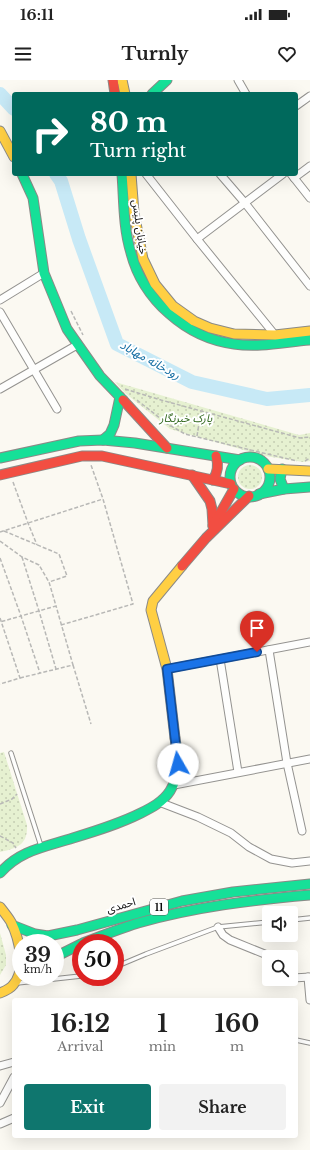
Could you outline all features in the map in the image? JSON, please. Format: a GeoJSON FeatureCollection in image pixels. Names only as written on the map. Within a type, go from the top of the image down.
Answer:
{"type":"FeatureCollection","features":[{"type":"Feature","properties":{"kind":"main road"},"geometry":{"type":"LineString","coordinates":[[113,80],[115,92]]}},
{"type":"Feature","properties":{"kind":"main road"},"geometry":{"type":"LineString","coordinates":[[122,80],[124,92]]}},
{"type":"Feature","properties":{"kind":"main road"},"geometry":{"type":"LineString","coordinates":[[154,92],[167,80]]}},
{"type":"Feature","properties":{"kind":"main road"},"geometry":{"type":"LineString","coordinates":[[0,132],[12,153]]}},
{"type":"Feature","properties":{"kind":"main road"},"geometry":{"type":"LineString","coordinates":[[23,176],[33,198],[44,273],[66,329],[100,376],[123,394],[167,448]]}},
{"type":"Feature","properties":{"kind":"main road","name":"خیابان پلیس"},"geometry":{"type":"LineString","coordinates":[[122,176],[129,246],[133,262],[141,279],[155,300],[170,315],[194,331],[215,340],[232,344],[264,345],[310,340]]}},
{"type":"Feature","properties":{"kind":"main road","name":"خیابان پلیس"},"geometry":{"type":"LineString","coordinates":[[130,176],[134,214],[143,259],[155,284],[173,306],[194,321],[210,328],[234,334],[274,335],[310,331]]}},
{"type":"Feature","properties":{"kind":"main road"},"geometry":{"type":"LineString","coordinates":[[232,344],[234,334]]}},
{"type":"Feature","properties":{"kind":"main road"},"geometry":{"type":"LineString","coordinates":[[103,440],[110,434],[114,425],[123,394]]}},
{"type":"Feature","properties":{"kind":"main road"},"geometry":{"type":"LineString","coordinates":[[0,458],[79,441],[103,440],[135,443],[240,460]]}},
{"type":"Feature","properties":{"kind":"main road"},"geometry":{"type":"LineString","coordinates":[[0,475],[82,456],[102,456],[192,475],[233,486]]}},
{"type":"Feature","properties":{"kind":"main road"},"geometry":{"type":"LineString","coordinates":[[213,480],[219,462],[216,456]]}},
{"type":"Feature","properties":{"kind":"main road"},"geometry":{"type":"LineString","coordinates":[[260,494],[264,490],[269,480],[268,469],[256,458],[245,458],[240,460],[232,468],[230,479],[238,493],[254,496],[284,488],[310,487]]}},
{"type":"Feature","properties":{"kind":"main road"},"geometry":{"type":"LineString","coordinates":[[268,469],[310,471]]}},
{"type":"Feature","properties":{"kind":"main road"},"geometry":{"type":"LineString","coordinates":[[282,469],[280,480],[281,485],[284,488]]}},
{"type":"Feature","properties":{"kind":"main road"},"geometry":{"type":"LineString","coordinates":[[192,475],[210,501],[212,510],[212,526]]}},
{"type":"Feature","properties":{"kind":"main road"},"geometry":{"type":"LineString","coordinates":[[206,538],[233,486]]}},
{"type":"Feature","properties":{"kind":"main road"},"geometry":{"type":"LineString","coordinates":[[0,873],[12,860],[26,853],[94,832],[139,814],[160,802],[168,795],[174,785],[178,764],[167,669],[151,610],[153,601],[206,538],[249,496]]}},
{"type":"Feature","properties":{"kind":"main road","name":"احمدی"},"geometry":{"type":"LineString","coordinates":[[64,934],[182,901],[233,892],[310,884]]}},
{"type":"Feature","properties":{"kind":"main road","name":"احمدی"},"geometry":{"type":"LineString","coordinates":[[105,934],[186,910],[233,903],[310,895]]}},
{"type":"Feature","properties":{"kind":"main road"},"geometry":{"type":"LineString","coordinates":[[0,906],[12,925],[15,934]]}},
{"type":"Feature","properties":{"kind":"main road","name":"احمدی"},"geometry":{"type":"LineString","coordinates":[[12,925],[35,934]]}},
{"type":"Feature","properties":{"kind":"main road"},"geometry":{"type":"LineString","coordinates":[[0,993],[6,991],[12,986]]}},
{"type":"Feature","properties":{"kind":"street"},"geometry":{"type":"LineString","coordinates":[[238,80],[245,92]]}},
{"type":"Feature","properties":{"kind":"street"},"geometry":{"type":"LineString","coordinates":[[298,105],[310,96]]}},
{"type":"Feature","properties":{"kind":"street"},"geometry":{"type":"LineString","coordinates":[[298,173],[310,166]]}},
{"type":"Feature","properties":{"kind":"street"},"geometry":{"type":"LineString","coordinates":[[148,176],[274,335]]}},
{"type":"Feature","properties":{"kind":"street"},"geometry":{"type":"LineString","coordinates":[[222,176],[245,203],[310,286]]}},
{"type":"Feature","properties":{"kind":"street"},"geometry":{"type":"LineString","coordinates":[[197,239],[280,176]]}},
{"type":"Feature","properties":{"kind":"street"},"geometry":{"type":"LineString","coordinates":[[293,176],[310,198]]}},
{"type":"Feature","properties":{"kind":"street"},"geometry":{"type":"LineString","coordinates":[[0,300],[44,273]]}},
{"type":"Feature","properties":{"kind":"street"},"geometry":{"type":"LineString","coordinates":[[0,312],[57,409]]}},
{"type":"Feature","properties":{"kind":"street"},"geometry":{"type":"LineString","coordinates":[[0,389],[77,345]]}},
{"type":"Feature","properties":{"kind":"street"},"geometry":{"type":"LineString","coordinates":[[167,669],[310,642]]}},
{"type":"Feature","properties":{"kind":"street"},"geometry":{"type":"LineString","coordinates":[[269,650],[288,763],[302,831]]}},
{"type":"Feature","properties":{"kind":"street"},"geometry":{"type":"LineString","coordinates":[[220,659],[238,772]]}},
{"type":"Feature","properties":{"kind":"street"},"geometry":{"type":"LineString","coordinates":[[174,785],[310,759]]}},
{"type":"Feature","properties":{"kind":"street"},"geometry":{"type":"LineString","coordinates":[[160,802],[198,816],[231,833],[249,848],[271,859],[292,863],[310,861]]}},
{"type":"Feature","properties":{"kind":"street"},"geometry":{"type":"LineString","coordinates":[[218,927],[223,935],[230,940],[262,953]]}},
{"type":"Feature","properties":{"kind":"street"},"geometry":{"type":"LineString","coordinates":[[298,978],[309,977],[310,1000]]}},
{"type":"Feature","properties":{"kind":"street"},"geometry":{"type":"LineString","coordinates":[[0,1066],[12,1063]]}},
{"type":"Feature","properties":{"kind":"street"},"geometry":{"type":"LineString","coordinates":[[0,1103],[12,1081]]}},
{"type":"Feature","properties":{"kind":"street"},"geometry":{"type":"LineString","coordinates":[[0,1124],[12,1119]]}},
{"type":"Feature","properties":{"kind":"lane"},"geometry":{"type":"LineString","coordinates":[[11,753],[42,847]]}},
{"type":"Feature","properties":{"kind":"lane"},"geometry":{"type":"LineString","coordinates":[[298,919],[310,918]]}},
{"type":"Feature","properties":{"kind":"lane"},"geometry":{"type":"LineString","coordinates":[[124,963],[218,927],[262,923]]}},
{"type":"Feature","properties":{"kind":"lane"},"geometry":{"type":"LineString","coordinates":[[298,1040],[310,1043]]}},
{"type":"Feature","properties":{"kind":"path"},"geometry":{"type":"LineString","coordinates":[[71,310],[84,338]]}},
{"type":"Feature","properties":{"kind":"path"},"geometry":{"type":"LineString","coordinates":[[123,394],[120,387],[161,400],[300,438],[310,437]]}},
{"type":"Feature","properties":{"kind":"path"},"geometry":{"type":"LineString","coordinates":[[137,401],[166,423],[185,434],[263,454],[303,462],[310,458]]}},
{"type":"Feature","properties":{"kind":"path"},"geometry":{"type":"LineString","coordinates":[[197,436],[200,411]]}},
{"type":"Feature","properties":{"kind":"path"},"geometry":{"type":"LineString","coordinates":[[61,625],[133,604],[89,456]]}},
{"type":"Feature","properties":{"kind":"path"},"geometry":{"type":"LineString","coordinates":[[10,472],[37,546]]}},
{"type":"Feature","properties":{"kind":"path"},"geometry":{"type":"LineString","coordinates":[[0,532],[103,499]]}},
{"type":"Feature","properties":{"kind":"path"},"geometry":{"type":"LineString","coordinates":[[4,531],[59,554],[67,576],[49,582]]}},
{"type":"Feature","properties":{"kind":"path"},"geometry":{"type":"LineString","coordinates":[[0,541],[22,557],[39,565],[49,582],[91,724]]}},
{"type":"Feature","properties":{"kind":"path"},"geometry":{"type":"LineString","coordinates":[[22,557],[56,669]]}},
{"type":"Feature","properties":{"kind":"path"},"geometry":{"type":"LineString","coordinates":[[0,558],[40,673]]}},
{"type":"Feature","properties":{"kind":"path"},"geometry":{"type":"LineString","coordinates":[[1,622],[56,606]]}},
{"type":"Feature","properties":{"kind":"path"},"geometry":{"type":"LineString","coordinates":[[0,618],[20,678]]}},
{"type":"Feature","properties":{"kind":"path"},"geometry":{"type":"LineString","coordinates":[[0,684],[73,665]]}},
{"type":"Feature","properties":{"kind":"path"},"geometry":{"type":"LineString","coordinates":[[0,804],[12,799],[17,794]]}},
{"type":"Feature","properties":{"kind":"path"},"geometry":{"type":"LineString","coordinates":[[0,836],[13,843],[16,848]]}},
{"type":"Feature","properties":{"kind":"green space","name":"پارک خبرنگار"},"geometry":{"type":"Polygon","coordinates":[[[115,382],[299,435],[310,433],[310,461],[303,462],[265,456],[170,429],[125,393],[115,382]]]}},
{"type":"Feature","properties":{"kind":"green space"},"geometry":{"type":"Polygon","coordinates":[[[245,465],[255,465],[262,472],[262,482],[255,489],[245,489],[238,482],[238,472],[245,465]]]}},
{"type":"Feature","properties":{"kind":"green space"},"geometry":{"type":"Polygon","coordinates":[[[4,752],[27,825],[27,832],[26,837],[16,847],[0,852],[0,753],[4,752]]]}},
{"type":"Feature","properties":{"kind":"green space"},"geometry":{"type":"Polygon","coordinates":[[[0,933],[6,955],[6,965],[0,975],[0,933]]]}},
{"type":"Feature","properties":{"kind":"waterway","name":"رودخانه مهاباد"},"geometry":{"type":"LineString","coordinates":[[0,94],[12,107]]}},
{"type":"Feature","properties":{"kind":"waterway","name":"رودخانه مهاباد"},"geometry":{"type":"LineString","coordinates":[[57,176],[61,181],[79,239],[117,344],[192,382],[267,399],[310,395]]}},
{"type":"Feature","properties":{"kind":"traffic: fast"},"geometry":{"type":"LineString","coordinates":[[154,92],[167,80]]}},
{"type":"Feature","properties":{"kind":"traffic: fast"},"geometry":{"type":"LineString","coordinates":[[23,176],[33,198],[44,273],[67,329],[100,376],[123,400]]}},
{"type":"Feature","properties":{"kind":"traffic: fast"},"geometry":{"type":"LineString","coordinates":[[122,176],[125,223],[131,253],[145,286],[169,314],[183,325],[199,334],[234,344],[262,345],[310,340]]}},
{"type":"Feature","properties":{"kind":"traffic: fast"},"geometry":{"type":"LineString","coordinates":[[103,440],[110,434],[114,425],[120,397]]}},
{"type":"Feature","properties":{"kind":"traffic: fast"},"geometry":{"type":"LineString","coordinates":[[0,458],[79,441],[103,440],[135,443],[240,460]]}},
{"type":"Feature","properties":{"kind":"traffic: fast"},"geometry":{"type":"LineString","coordinates":[[250,457],[264,463],[270,477],[264,491],[250,497],[236,491],[230,477],[236,463],[250,457]]}},
{"type":"Feature","properties":{"kind":"traffic: fast"},"geometry":{"type":"LineString","coordinates":[[282,469],[280,479],[284,489]]}},
{"type":"Feature","properties":{"kind":"traffic: fast"},"geometry":{"type":"LineString","coordinates":[[259,494],[284,489],[310,487]]}},
{"type":"Feature","properties":{"kind":"traffic: fast"},"geometry":{"type":"LineString","coordinates":[[0,873],[16,859],[34,850],[116,824],[153,807],[167,795],[175,779],[177,772],[175,738]]}},
{"type":"Feature","properties":{"kind":"traffic: fast"},"geometry":{"type":"LineString","coordinates":[[12,925],[35,934],[48,936],[77,930],[182,901],[233,892],[310,884]]}},
{"type":"Feature","properties":{"kind":"traffic: fast"},"geometry":{"type":"LineString","coordinates":[[107,934],[159,917],[202,908],[310,895]]}},
{"type":"Feature","properties":{"kind":"traffic: fast"},"geometry":{"type":"LineString","coordinates":[[64,952],[72,948]]}},
{"type":"Feature","properties":{"kind":"traffic: slow"},"geometry":{"type":"LineString","coordinates":[[122,80],[125,92]]}},
{"type":"Feature","properties":{"kind":"traffic: slow"},"geometry":{"type":"LineString","coordinates":[[0,131],[12,153]]}},
{"type":"Feature","properties":{"kind":"traffic: slow"},"geometry":{"type":"LineString","coordinates":[[131,176],[134,213],[143,259],[155,284],[173,306],[194,321],[210,328],[234,334],[275,335],[310,331]]}},
{"type":"Feature","properties":{"kind":"traffic: slow"},"geometry":{"type":"LineString","coordinates":[[268,469],[310,471]]}},
{"type":"Feature","properties":{"kind":"traffic: slow"},"geometry":{"type":"LineString","coordinates":[[175,738],[167,669],[151,610],[153,601],[182,566]]}},
{"type":"Feature","properties":{"kind":"traffic: slow"},"geometry":{"type":"LineString","coordinates":[[0,907],[10,920],[17,936],[21,963],[20,971],[13,985],[9,989],[0,993]]}},
{"type":"Feature","properties":{"kind":"traffic: jam"},"geometry":{"type":"LineString","coordinates":[[113,80],[115,92]]}},
{"type":"Feature","properties":{"kind":"traffic: jam"},"geometry":{"type":"LineString","coordinates":[[123,400],[167,448]]}},
{"type":"Feature","properties":{"kind":"traffic: jam"},"geometry":{"type":"LineString","coordinates":[[0,475],[82,456],[102,456],[231,484]]}},
{"type":"Feature","properties":{"kind":"traffic: jam"},"geometry":{"type":"LineString","coordinates":[[213,480],[218,468],[216,456]]}},
{"type":"Feature","properties":{"kind":"traffic: jam"},"geometry":{"type":"LineString","coordinates":[[192,475],[210,501],[213,526]]}},
{"type":"Feature","properties":{"kind":"traffic: jam"},"geometry":{"type":"LineString","coordinates":[[213,526],[234,489]]}},
{"type":"Feature","properties":{"kind":"traffic: jam"},"geometry":{"type":"LineString","coordinates":[[182,566],[206,538],[249,496]]}},
{"type":"Feature","properties":{"kind":"route"},"geometry":{"type":"LineString","coordinates":[[178,764],[167,669],[257,652]]}}]}
